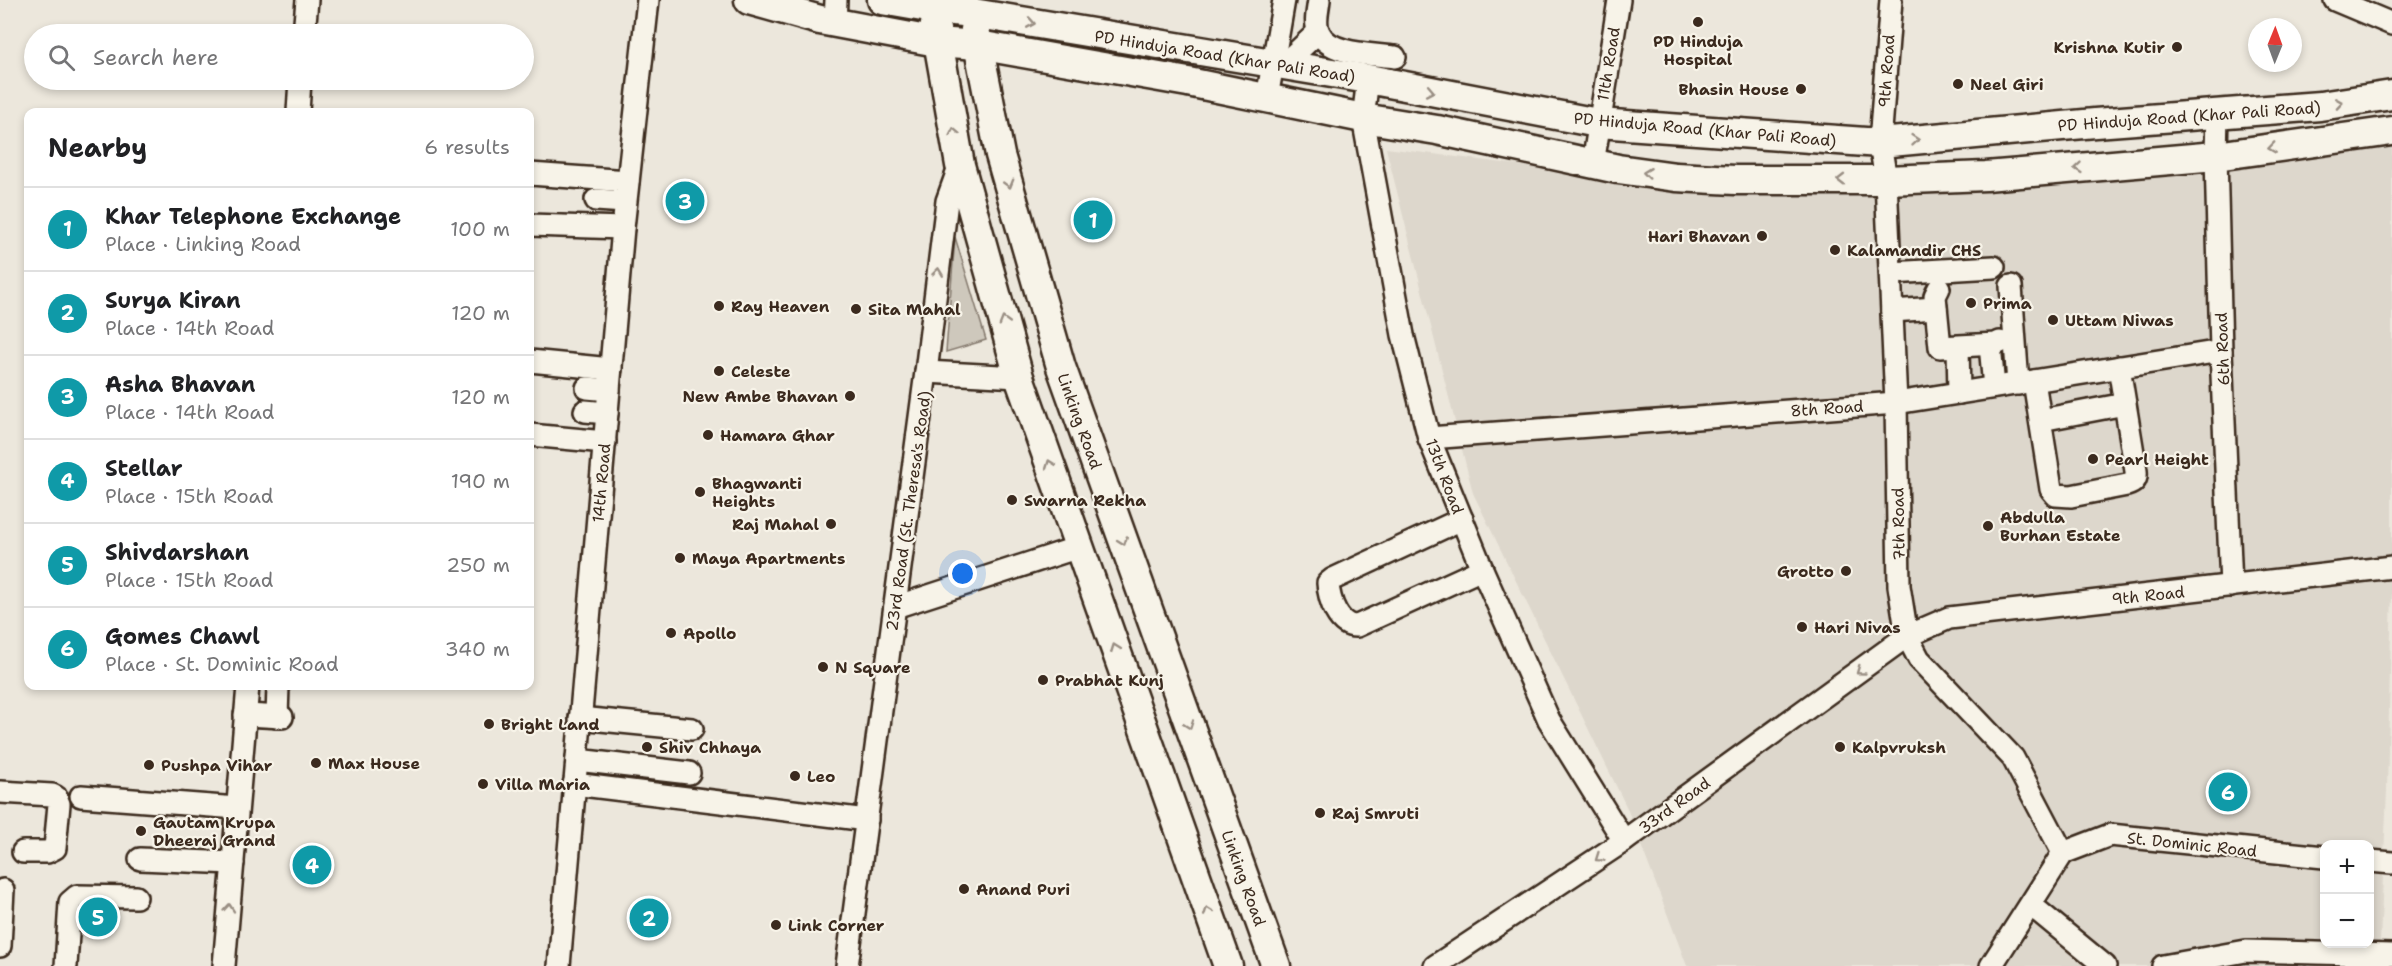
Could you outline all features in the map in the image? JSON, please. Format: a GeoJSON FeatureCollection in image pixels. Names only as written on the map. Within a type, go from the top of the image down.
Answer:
{"type":"FeatureCollection","features":[{"type":"Feature","properties":{"kind":"street"},"geometry":{"type":"LineString","coordinates":[[305,24],[307,0]]}},
{"type":"Feature","properties":{"kind":"street","name":"14th Road"},"geometry":{"type":"LineString","coordinates":[[559,966],[625,202],[648,0]]}},
{"type":"Feature","properties":{"kind":"street"},"geometry":{"type":"LineString","coordinates":[[749,0],[836,11],[937,42],[978,45],[1437,130],[1593,164],[1676,177],[1735,180],[1886,180],[1986,176],[2216,156],[2392,131]]}},
{"type":"Feature","properties":{"kind":"street","name":"PD Hinduja Road (Khar Pali Road)"},"geometry":{"type":"LineString","coordinates":[[882,0],[973,6],[1316,70],[1388,66],[1598,123],[1880,143],[2217,112],[2320,106],[2392,95]]}},
{"type":"Feature","properties":{"kind":"street"},"geometry":{"type":"LineString","coordinates":[[1267,98],[1278,64],[1284,0]]}},
{"type":"Feature","properties":{"kind":"street"},"geometry":{"type":"LineString","coordinates":[[1316,70],[1325,40],[1317,18],[1318,0]]}},
{"type":"Feature","properties":{"kind":"street","name":"11th Road"},"geometry":{"type":"LineString","coordinates":[[1593,164],[1618,0]]}},
{"type":"Feature","properties":{"kind":"street","name":"9th Road"},"geometry":{"type":"LineString","coordinates":[[1880,143],[1891,0]]}},
{"type":"Feature","properties":{"kind":"street"},"geometry":{"type":"LineString","coordinates":[[2335,0],[2392,24]]}},
{"type":"Feature","properties":{"kind":"street"},"geometry":{"type":"LineString","coordinates":[[933,5],[937,42],[960,165],[1020,377],[1228,966]]}},
{"type":"Feature","properties":{"kind":"street","name":"Linking Road"},"geometry":{"type":"LineString","coordinates":[[973,6],[978,45],[1000,155],[1061,367],[1276,966]]}},
{"type":"Feature","properties":{"kind":"street"},"geometry":{"type":"LineString","coordinates":[[1278,64],[1325,40],[1388,66]]}},
{"type":"Feature","properties":{"kind":"street","name":"13th Road"},"geometry":{"type":"LineString","coordinates":[[1388,66],[1363,118],[1403,335],[1429,438],[1482,569],[1549,720],[1624,841]]}},
{"type":"Feature","properties":{"kind":"street"},"geometry":{"type":"LineString","coordinates":[[298,108],[299,90]]}},
{"type":"Feature","properties":{"kind":"street","name":"6th Road"},"geometry":{"type":"LineString","coordinates":[[2217,112],[2221,351],[2231,586]]}},
{"type":"Feature","properties":{"kind":"street","name":"7th Road"},"geometry":{"type":"LineString","coordinates":[[1880,143],[1886,180],[1891,273],[1899,586],[1907,636],[1919,659],[2013,758],[2064,853]]}},
{"type":"Feature","properties":{"kind":"street","name":"23rd Road (St. Theresa's Road)"},"geometry":{"type":"LineString","coordinates":[[847,966],[947,201],[960,165]]}},
{"type":"Feature","properties":{"kind":"street"},"geometry":{"type":"LineString","coordinates":[[534,174],[628,181]]}},
{"type":"Feature","properties":{"kind":"street"},"geometry":{"type":"LineString","coordinates":[[596,200],[625,202]]}},
{"type":"Feature","properties":{"kind":"street"},"geometry":{"type":"LineString","coordinates":[[534,225],[623,228]]}},
{"type":"Feature","properties":{"kind":"street"},"geometry":{"type":"LineString","coordinates":[[1891,273],[1994,267]]}},
{"type":"Feature","properties":{"kind":"street"},"geometry":{"type":"LineString","coordinates":[[1994,387],[2012,285]]}},
{"type":"Feature","properties":{"kind":"street"},"geometry":{"type":"LineString","coordinates":[[1892,305],[1936,297],[1938,345],[1943,348],[2004,337]]}},
{"type":"Feature","properties":{"kind":"street"},"geometry":{"type":"LineString","coordinates":[[2004,337],[2041,420],[2053,493],[2062,497],[2127,485],[2136,479],[2119,367]]}},
{"type":"Feature","properties":{"kind":"street"},"geometry":{"type":"LineString","coordinates":[[1958,347],[1959,393]]}},
{"type":"Feature","properties":{"kind":"street","name":"8th Road"},"geometry":{"type":"LineString","coordinates":[[1429,438],[1896,403],[2221,351]]}},
{"type":"Feature","properties":{"kind":"street"},"geometry":{"type":"LineString","coordinates":[[534,362],[611,369]]}},
{"type":"Feature","properties":{"kind":"street"},"geometry":{"type":"LineString","coordinates":[[926,372],[1020,377],[1061,367]]}},
{"type":"Feature","properties":{"kind":"street"},"geometry":{"type":"LineString","coordinates":[[587,388],[609,390]]}},
{"type":"Feature","properties":{"kind":"street"},"geometry":{"type":"LineString","coordinates":[[2041,420],[2125,404]]}},
{"type":"Feature","properties":{"kind":"street"},"geometry":{"type":"LineString","coordinates":[[585,411],[607,413]]}},
{"type":"Feature","properties":{"kind":"street"},"geometry":{"type":"LineString","coordinates":[[534,435],[605,442]]}},
{"type":"Feature","properties":{"kind":"street"},"geometry":{"type":"LineString","coordinates":[[1462,519],[1333,579],[1328,583],[1328,591],[1341,620],[1349,626],[1357,626],[1482,569]]}},
{"type":"Feature","properties":{"kind":"street"},"geometry":{"type":"LineString","coordinates":[[895,607],[1079,547]]}},
{"type":"Feature","properties":{"kind":"street","name":"9th Road"},"geometry":{"type":"LineString","coordinates":[[1907,636],[1949,618],[2392,567]]}},
{"type":"Feature","properties":{"kind":"street","name":"33rd Road"},"geometry":{"type":"LineString","coordinates":[[1435,966],[1624,841],[1907,636]]}},
{"type":"Feature","properties":{"kind":"street"},"geometry":{"type":"LineString","coordinates":[[224,966],[248,690]]}},
{"type":"Feature","properties":{"kind":"street"},"geometry":{"type":"LineString","coordinates":[[245,715],[279,717],[278,690]]}},
{"type":"Feature","properties":{"kind":"street"},"geometry":{"type":"LineString","coordinates":[[580,718],[692,729]]}},
{"type":"Feature","properties":{"kind":"street"},"geometry":{"type":"LineString","coordinates":[[577,760],[689,773]]}},
{"type":"Feature","properties":{"kind":"street"},"geometry":{"type":"LineString","coordinates":[[574,784],[867,819]]}},
{"type":"Feature","properties":{"kind":"street"},"geometry":{"type":"LineString","coordinates":[[0,792],[52,795],[56,797],[59,804],[55,848],[47,852],[23,852]]}},
{"type":"Feature","properties":{"kind":"street"},"geometry":{"type":"LineString","coordinates":[[81,796],[237,808]]}},
{"type":"Feature","properties":{"kind":"street","name":"St. Dominic Road"},"geometry":{"type":"LineString","coordinates":[[2064,853],[2110,835],[2320,856]]}},
{"type":"Feature","properties":{"kind":"street"},"geometry":{"type":"LineString","coordinates":[[1991,966],[2064,853]]}},
{"type":"Feature","properties":{"kind":"street"},"geometry":{"type":"LineString","coordinates":[[140,859],[233,863]]}},
{"type":"Feature","properties":{"kind":"street"},"geometry":{"type":"LineString","coordinates":[[2374,861],[2392,863]]}},
{"type":"Feature","properties":{"kind":"street"},"geometry":{"type":"LineString","coordinates":[[0,946],[3,890]]}},
{"type":"Feature","properties":{"kind":"street"},"geometry":{"type":"LineString","coordinates":[[66,966],[72,898],[77,896],[136,897]]}},
{"type":"Feature","properties":{"kind":"street"},"geometry":{"type":"LineString","coordinates":[[2031,904],[2105,966]]}},
{"type":"Feature","properties":{"kind":"street"},"geometry":{"type":"LineString","coordinates":[[2163,966],[2246,951],[2392,955]]}},
{"type":"Feature","properties":{"kind":"shaded area"},"geometry":{"type":"Polygon","coordinates":[[[2392,145],[2392,591],[2387,790],[2379,966],[1687,966],[1627,808],[1473,493],[1386,148],[1652,182],[2392,145]]]}},
{"type":"Feature","properties":{"kind":"shaded area"},"geometry":{"type":"Polygon","coordinates":[[[955,237],[986,340],[946,352],[955,237]]]}},
{"type":"Feature","properties":{"kind":"place","name":"PD Hinduja Hospital"},"geometry":{"type":"Point","coordinates":[1698,22]}},
{"type":"Feature","properties":{"kind":"place","name":"Krishna Kutir"},"geometry":{"type":"Point","coordinates":[2177,47]}},
{"type":"Feature","properties":{"kind":"place","name":"Neel Giri"},"geometry":{"type":"Point","coordinates":[1958,84]}},
{"type":"Feature","properties":{"kind":"place","name":"Bhasin House"},"geometry":{"type":"Point","coordinates":[1801,89]}},
{"type":"Feature","properties":{"kind":"place","name":"Asha Bhavan"},"geometry":{"type":"Point","coordinates":[685,201]}},
{"type":"Feature","properties":{"kind":"place","name":"Khar Telephone Exchange"},"geometry":{"type":"Point","coordinates":[1093,220]}},
{"type":"Feature","properties":{"kind":"place","name":"Hari Bhavan"},"geometry":{"type":"Point","coordinates":[1762,236]}},
{"type":"Feature","properties":{"kind":"place","name":"Kalamandir CHS"},"geometry":{"type":"Point","coordinates":[1835,250]}},
{"type":"Feature","properties":{"kind":"place","name":"Prima"},"geometry":{"type":"Point","coordinates":[1971,303]}},
{"type":"Feature","properties":{"kind":"place","name":"Ray Heaven"},"geometry":{"type":"Point","coordinates":[719,306]}},
{"type":"Feature","properties":{"kind":"place","name":"Sita Mahal"},"geometry":{"type":"Point","coordinates":[856,309]}},
{"type":"Feature","properties":{"kind":"place","name":"Uttam Niwas"},"geometry":{"type":"Point","coordinates":[2053,320]}},
{"type":"Feature","properties":{"kind":"place","name":"Celeste"},"geometry":{"type":"Point","coordinates":[719,371]}},
{"type":"Feature","properties":{"kind":"place","name":"New Ambe Bhavan"},"geometry":{"type":"Point","coordinates":[850,396]}},
{"type":"Feature","properties":{"kind":"place","name":"Hamara Ghar"},"geometry":{"type":"Point","coordinates":[708,435]}},
{"type":"Feature","properties":{"kind":"place","name":"Pearl Height"},"geometry":{"type":"Point","coordinates":[2093,459]}},
{"type":"Feature","properties":{"kind":"place","name":"Bhagwanti Heights"},"geometry":{"type":"Point","coordinates":[700,492]}},
{"type":"Feature","properties":{"kind":"place","name":"Swarna Rekha"},"geometry":{"type":"Point","coordinates":[1012,500]}},
{"type":"Feature","properties":{"kind":"place","name":"Raj Mahal"},"geometry":{"type":"Point","coordinates":[831,524]}},
{"type":"Feature","properties":{"kind":"place","name":"Abdulla Burhan Estate"},"geometry":{"type":"Point","coordinates":[1988,526]}},
{"type":"Feature","properties":{"kind":"place","name":"Maya Apartments"},"geometry":{"type":"Point","coordinates":[680,558]}},
{"type":"Feature","properties":{"kind":"place","name":"Grotto"},"geometry":{"type":"Point","coordinates":[1846,571]}},
{"type":"Feature","properties":{"kind":"place","name":"Hari Nivas"},"geometry":{"type":"Point","coordinates":[1802,627]}},
{"type":"Feature","properties":{"kind":"place","name":"Apollo"},"geometry":{"type":"Point","coordinates":[671,633]}},
{"type":"Feature","properties":{"kind":"place","name":"N Square"},"geometry":{"type":"Point","coordinates":[823,667]}},
{"type":"Feature","properties":{"kind":"place","name":"Prabhat Kunj"},"geometry":{"type":"Point","coordinates":[1043,680]}},
{"type":"Feature","properties":{"kind":"place","name":"Bright Land"},"geometry":{"type":"Point","coordinates":[489,724]}},
{"type":"Feature","properties":{"kind":"place","name":"Shiv Chhaya"},"geometry":{"type":"Point","coordinates":[647,747]}},
{"type":"Feature","properties":{"kind":"place","name":"Kalpvruksh"},"geometry":{"type":"Point","coordinates":[1840,747]}},
{"type":"Feature","properties":{"kind":"place","name":"Max House"},"geometry":{"type":"Point","coordinates":[316,763]}},
{"type":"Feature","properties":{"kind":"place","name":"Pushpa Vihar"},"geometry":{"type":"Point","coordinates":[149,765]}},
{"type":"Feature","properties":{"kind":"place","name":"Leo"},"geometry":{"type":"Point","coordinates":[795,776]}},
{"type":"Feature","properties":{"kind":"place","name":"Villa Maria"},"geometry":{"type":"Point","coordinates":[483,784]}},
{"type":"Feature","properties":{"kind":"place","name":"Gomes Chawl"},"geometry":{"type":"Point","coordinates":[2228,792]}},
{"type":"Feature","properties":{"kind":"place","name":"Raj Smruti"},"geometry":{"type":"Point","coordinates":[1320,813]}},
{"type":"Feature","properties":{"kind":"place","name":"Gautam Krupa Dheeraj Grand"},"geometry":{"type":"Point","coordinates":[141,831]}},
{"type":"Feature","properties":{"kind":"place","name":"Stellar"},"geometry":{"type":"Point","coordinates":[312,865]}},
{"type":"Feature","properties":{"kind":"place","name":"Anand Puri"},"geometry":{"type":"Point","coordinates":[964,889]}},
{"type":"Feature","properties":{"kind":"place","name":"Shivdarshan"},"geometry":{"type":"Point","coordinates":[98,917]}},
{"type":"Feature","properties":{"kind":"place","name":"Surya Kiran"},"geometry":{"type":"Point","coordinates":[649,918]}},
{"type":"Feature","properties":{"kind":"place","name":"Link Corner"},"geometry":{"type":"Point","coordinates":[776,925]}}]}
